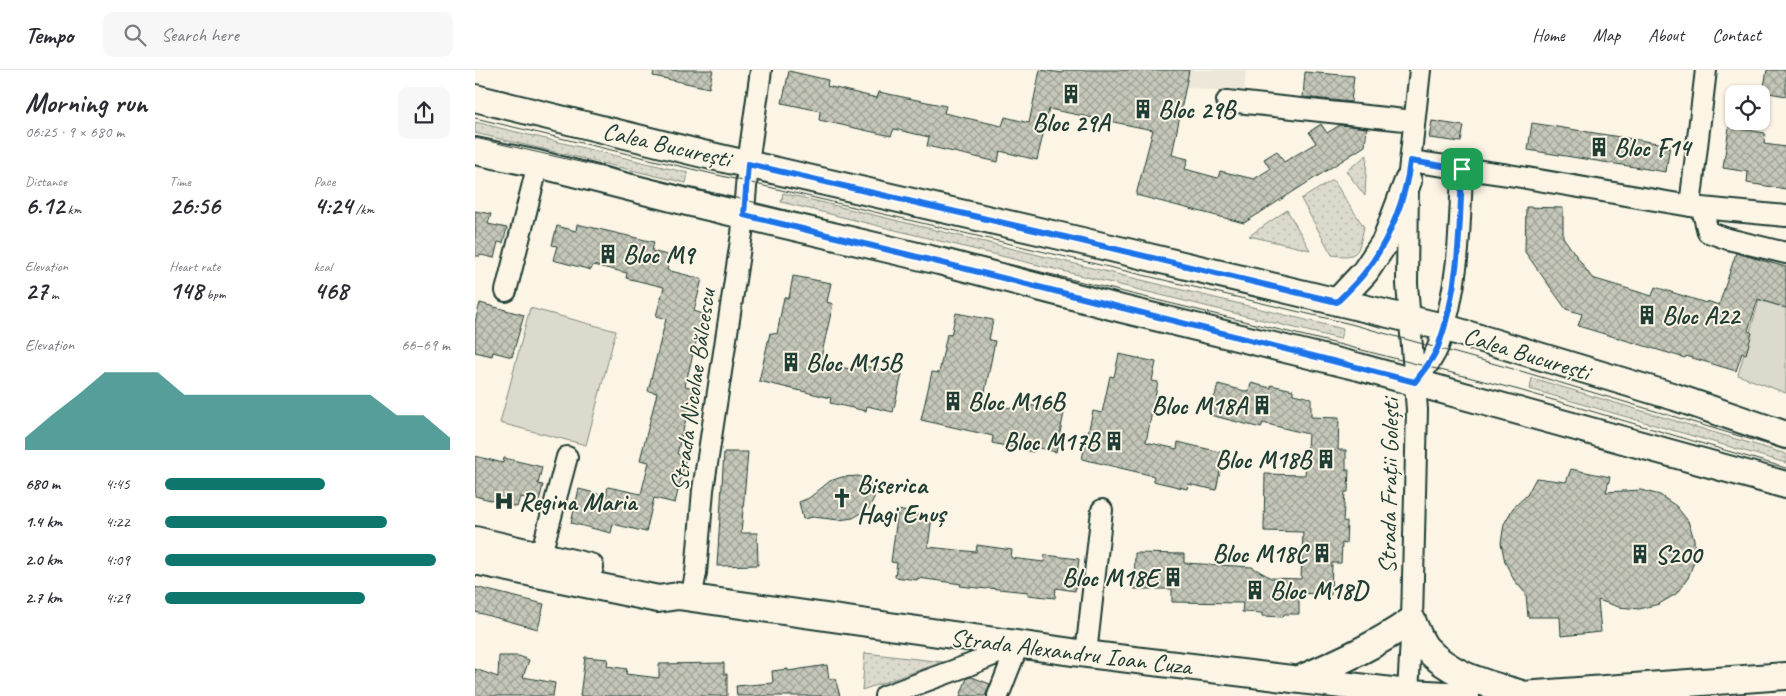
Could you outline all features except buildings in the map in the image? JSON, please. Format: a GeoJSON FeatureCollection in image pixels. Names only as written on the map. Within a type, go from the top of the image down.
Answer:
{"type":"FeatureCollection","features":[{"type":"Feature","properties":{"kind":"main road","name":"Calea București"},"geometry":{"type":"LineString","coordinates":[[475,98],[1443,327],[1675,397],[1786,435]]}},
{"type":"Feature","properties":{"kind":"main road","name":"Calea București"},"geometry":{"type":"LineString","coordinates":[[475,151],[538,164],[687,202],[939,261],[1415,382],[1786,485]]}},
{"type":"Feature","properties":{"kind":"main road"},"geometry":{"type":"LineString","coordinates":[[1337,302],[1365,272],[1385,242],[1409,171]]}},
{"type":"Feature","properties":{"kind":"main road","name":"Strada Alexandru Ioan Cuza"},"geometry":{"type":"LineString","coordinates":[[475,540],[538,564]]}},
{"type":"Feature","properties":{"kind":"main road","name":"Strada Alexandru Ioan Cuza"},"geometry":{"type":"LineString","coordinates":[[475,561],[538,564],[661,585],[684,597],[1018,645],[1408,693],[1466,696]]}},
{"type":"Feature","properties":{"kind":"main road"},"geometry":{"type":"LineString","coordinates":[[1299,679],[1350,658],[1385,639],[1412,620],[1425,647],[1449,668],[1516,695],[1786,676]]}},
{"type":"Feature","properties":{"kind":"street","name":"Strada Nicolae Bălcescu"},"geometry":{"type":"LineString","coordinates":[[684,597],[696,573],[703,490],[744,215],[748,164],[761,70]]}},
{"type":"Feature","properties":{"kind":"street","name":"Strada Frații Golești"},"geometry":{"type":"LineString","coordinates":[[1408,693],[1412,620],[1417,410],[1407,284],[1409,171],[1420,70]]}},
{"type":"Feature","properties":{"kind":"street"},"geometry":{"type":"LineString","coordinates":[[1706,70],[1696,207],[1708,232],[1728,239],[1786,253]]}},
{"type":"Feature","properties":{"kind":"street"},"geometry":{"type":"LineString","coordinates":[[1227,101],[1413,121]]}},
{"type":"Feature","properties":{"kind":"street"},"geometry":{"type":"LineString","coordinates":[[506,291],[538,164]]}},
{"type":"Feature","properties":{"kind":"street"},"geometry":{"type":"LineString","coordinates":[[1415,382],[1427,367],[1437,348],[1451,295],[1459,252],[1462,169]]}},
{"type":"Feature","properties":{"kind":"street"},"geometry":{"type":"LineString","coordinates":[[1409,171],[1462,169],[1509,175],[1696,207],[1786,216]]}},
{"type":"Feature","properties":{"kind":"street"},"geometry":{"type":"LineString","coordinates":[[538,564],[567,457]]}},
{"type":"Feature","properties":{"kind":"street"},"geometry":{"type":"LineString","coordinates":[[1086,654],[1102,510]]}},
{"type":"Feature","properties":{"kind":"street"},"geometry":{"type":"LineString","coordinates":[[885,696],[1018,645]]}},
{"type":"Feature","properties":{"kind":"street"},"geometry":{"type":"LineString","coordinates":[[998,696],[1018,645]]}},
{"type":"Feature","properties":{"kind":"shaded area"},"geometry":{"type":"Polygon","coordinates":[[[1070,70],[1246,70],[1244,95],[1070,70]]]}},
{"type":"Feature","properties":{"kind":"shaded area"},"geometry":{"type":"Polygon","coordinates":[[[475,122],[688,173],[686,183],[475,133],[475,122]]]}},
{"type":"Feature","properties":{"kind":"shaded area"},"geometry":{"type":"Polygon","coordinates":[[[1367,155],[1365,196],[1346,171],[1367,155]]]}},
{"type":"Feature","properties":{"kind":"shaded area"},"geometry":{"type":"Polygon","coordinates":[[[1333,180],[1364,227],[1357,252],[1348,256],[1332,255],[1301,199],[1333,180]]]}},
{"type":"Feature","properties":{"kind":"shaded area"},"geometry":{"type":"Polygon","coordinates":[[[783,193],[1343,329],[1340,339],[781,202],[783,193]]]}},
{"type":"Feature","properties":{"kind":"shaded area"},"geometry":{"type":"Polygon","coordinates":[[[1287,210],[1310,250],[1249,236],[1287,210]]]}},
{"type":"Feature","properties":{"kind":"shaded area"},"geometry":{"type":"Polygon","coordinates":[[[1759,300],[1786,308],[1786,393],[1738,375],[1759,300]]]}},
{"type":"Feature","properties":{"kind":"shaded area"},"geometry":{"type":"Polygon","coordinates":[[[530,308],[616,331],[586,445],[500,423],[530,308]]]}},
{"type":"Feature","properties":{"kind":"shaded area"},"geometry":{"type":"Polygon","coordinates":[[[1532,378],[1786,454],[1786,463],[1530,389],[1532,378]]]}},
{"type":"Feature","properties":{"kind":"shaded area"},"geometry":{"type":"Polygon","coordinates":[[[865,653],[943,662],[862,690],[865,653]]]}},
{"type":"Feature","properties":{"kind":"tram line"},"geometry":{"type":"LineString","coordinates":[[475,118],[1351,324],[1524,372],[1786,450]]}},
{"type":"Feature","properties":{"kind":"tram line"},"geometry":{"type":"LineString","coordinates":[[475,138],[745,200],[1346,346],[1519,390],[1786,468]]}},
{"type":"Feature","properties":{"kind":"place","name":"Bloc 29A"},"geometry":{"type":"Point","coordinates":[1071,94]}},
{"type":"Feature","properties":{"kind":"place","name":"Bloc 29B"},"geometry":{"type":"Point","coordinates":[1143,109]}},
{"type":"Feature","properties":{"kind":"place","name":"Bloc F14"},"geometry":{"type":"Point","coordinates":[1599,147]}},
{"type":"Feature","properties":{"kind":"place","name":"Bloc M9"},"geometry":{"type":"Point","coordinates":[608,254]}},
{"type":"Feature","properties":{"kind":"place","name":"Bloc A22"},"geometry":{"type":"Point","coordinates":[1647,315]}},
{"type":"Feature","properties":{"kind":"place","name":"Bloc M15B"},"geometry":{"type":"Point","coordinates":[791,362]}},
{"type":"Feature","properties":{"kind":"place","name":"Bloc M16B"},"geometry":{"type":"Point","coordinates":[953,401]}},
{"type":"Feature","properties":{"kind":"place","name":"Bloc M18A"},"geometry":{"type":"Point","coordinates":[1262,405]}},
{"type":"Feature","properties":{"kind":"place","name":"Bloc M17B"},"geometry":{"type":"Point","coordinates":[1114,441]}},
{"type":"Feature","properties":{"kind":"place","name":"Bloc M18B"},"geometry":{"type":"Point","coordinates":[1326,459]}},
{"type":"Feature","properties":{"kind":"place","name":"Biserica Hagi Enuș"},"geometry":{"type":"Point","coordinates":[842,498]}},
{"type":"Feature","properties":{"kind":"place","name":"Regina Maria"},"geometry":{"type":"Point","coordinates":[504,501]}},
{"type":"Feature","properties":{"kind":"place","name":"Bloc M18C"},"geometry":{"type":"Point","coordinates":[1322,553]}},
{"type":"Feature","properties":{"kind":"place","name":"S200"},"geometry":{"type":"Point","coordinates":[1640,554]}},
{"type":"Feature","properties":{"kind":"place","name":"Bloc M18E"},"geometry":{"type":"Point","coordinates":[1173,577]}},
{"type":"Feature","properties":{"kind":"place","name":"Bloc M18D"},"geometry":{"type":"Point","coordinates":[1255,590]}},
{"type":"Feature","properties":{"kind":"route"},"geometry":{"type":"LineString","coordinates":[[1410,161],[1462,169],[1459,252],[1451,295],[1437,348],[1427,367],[1415,382],[939,261],[744,215],[748,164],[1337,302],[1365,272],[1385,242],[1408,181],[1410,161]]}}]}
